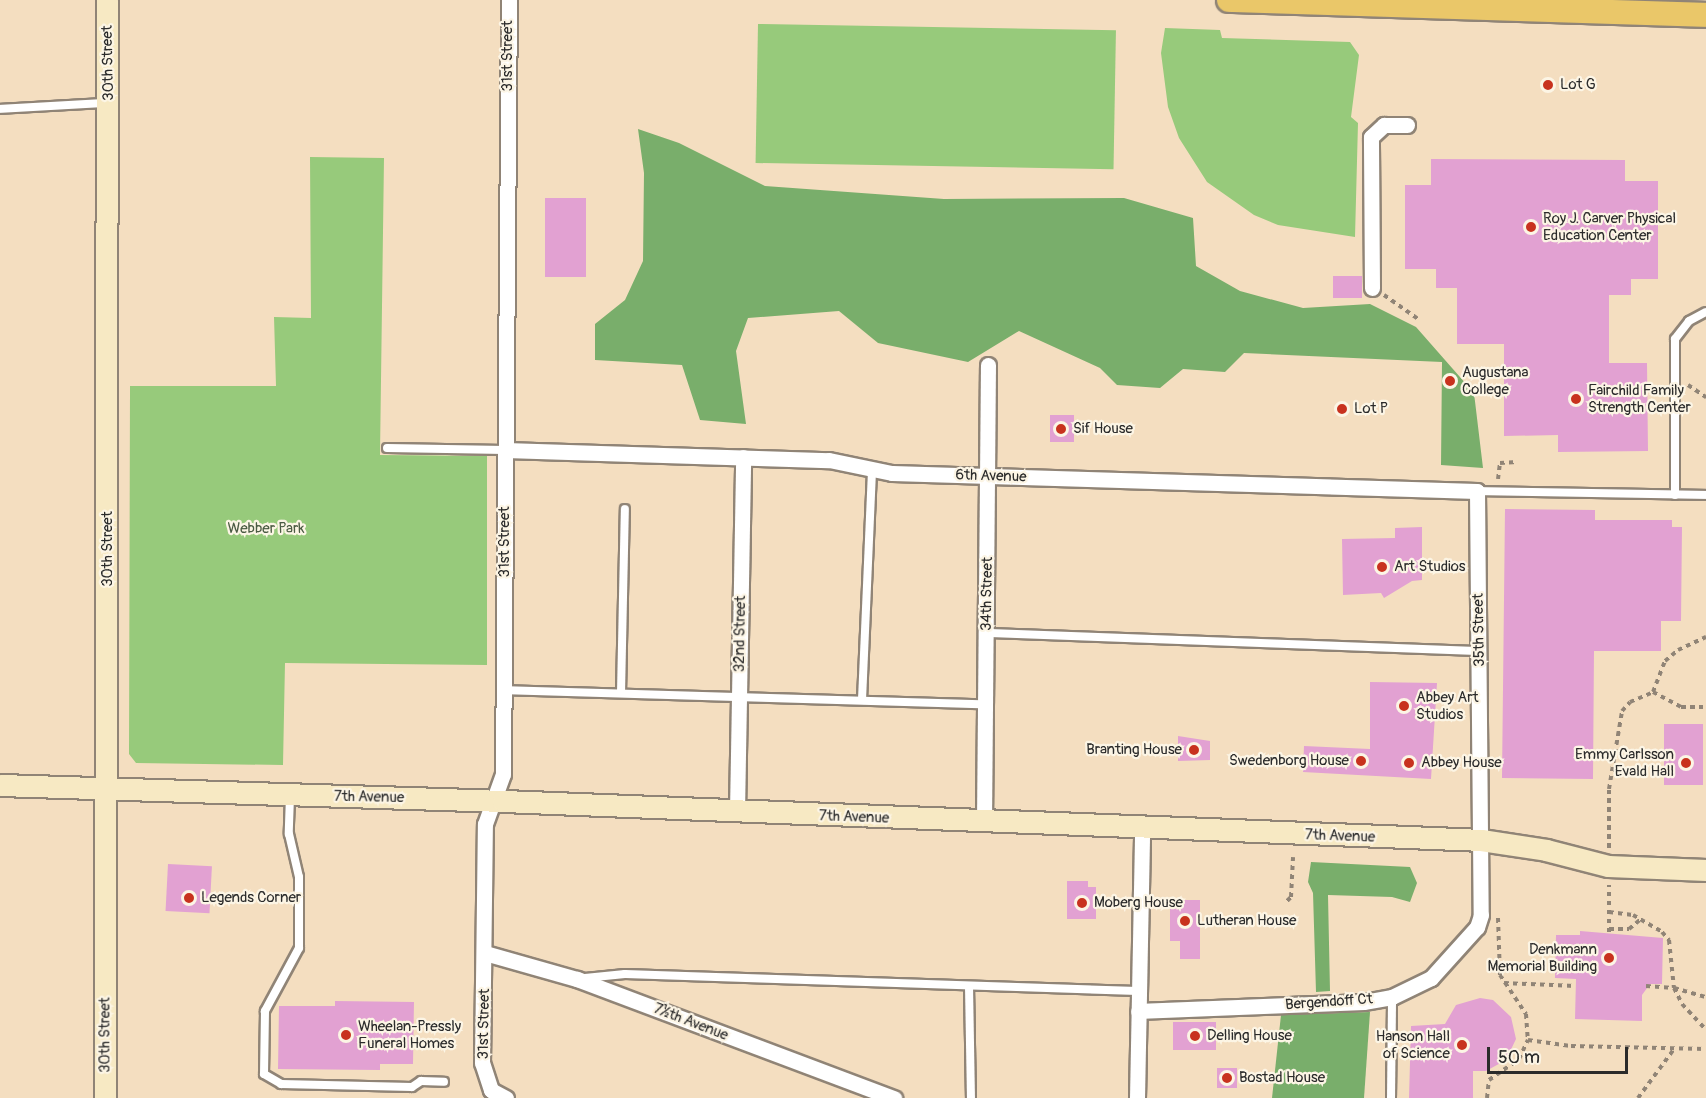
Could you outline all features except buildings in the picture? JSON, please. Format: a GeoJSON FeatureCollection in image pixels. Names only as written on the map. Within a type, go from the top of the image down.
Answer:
{"type":"FeatureCollection","features":[{"type":"Feature","properties":{"kind":"main road"},"geometry":{"type":"LineString","coordinates":[[1229,0],[1706,15]]}},
{"type":"Feature","properties":{"kind":"street","name":"30th Street"},"geometry":{"type":"LineString","coordinates":[[105,1098],[109,103],[107,0]]}},
{"type":"Feature","properties":{"kind":"street","name":"31st Street"},"geometry":{"type":"LineString","coordinates":[[506,1098],[491,1090],[485,1080],[482,1063],[485,824],[503,774],[509,0]]}},
{"type":"Feature","properties":{"kind":"street"},"geometry":{"type":"LineString","coordinates":[[1372,288],[1371,137],[1384,125],[1407,125]]}},
{"type":"Feature","properties":{"kind":"street","name":"34th Street"},"geometry":{"type":"LineString","coordinates":[[984,822],[988,365]]}},
{"type":"Feature","properties":{"kind":"street","name":"6th Avenue"},"geometry":{"type":"LineString","coordinates":[[505,450],[829,460],[872,469],[988,476],[1478,491]]}},
{"type":"Feature","properties":{"kind":"street","name":"32nd Street"},"geometry":{"type":"LineString","coordinates":[[737,812],[743,457]]}},
{"type":"Feature","properties":{"kind":"street","name":"35th Street"},"geometry":{"type":"LineString","coordinates":[[1478,491],[1481,840]]}},
{"type":"Feature","properties":{"kind":"street","name":"7th Avenue"},"geometry":{"type":"LineString","coordinates":[[0,786],[494,801],[1142,829],[1481,840],[1546,850],[1608,866],[1706,870]]}},
{"type":"Feature","properties":{"kind":"street"},"geometry":{"type":"LineString","coordinates":[[1137,1098],[1142,829]]}},
{"type":"Feature","properties":{"kind":"street","name":"Bergendoff Ct"},"geometry":{"type":"LineString","coordinates":[[1138,1011],[1363,1002],[1392,997],[1431,978],[1478,927],[1481,840]]}},
{"type":"Feature","properties":{"kind":"street","name":"7½th Avenue"},"geometry":{"type":"LineString","coordinates":[[485,953],[578,979],[894,1098]]}},
{"type":"Feature","properties":{"kind":"lane"},"geometry":{"type":"LineString","coordinates":[[0,109],[109,103]]}},
{"type":"Feature","properties":{"kind":"lane"},"geometry":{"type":"LineString","coordinates":[[1675,495],[1675,376],[1678,334],[1689,321],[1706,312]]}},
{"type":"Feature","properties":{"kind":"lane"},"geometry":{"type":"LineString","coordinates":[[387,448],[505,450]]}},
{"type":"Feature","properties":{"kind":"lane"},"geometry":{"type":"LineString","coordinates":[[862,700],[872,469]]}},
{"type":"Feature","properties":{"kind":"lane"},"geometry":{"type":"LineString","coordinates":[[1478,491],[1706,495]]}},
{"type":"Feature","properties":{"kind":"lane"},"geometry":{"type":"LineString","coordinates":[[621,693],[625,509]]}},
{"type":"Feature","properties":{"kind":"lane"},"geometry":{"type":"LineString","coordinates":[[987,633],[1480,651]]}},
{"type":"Feature","properties":{"kind":"lane"},"geometry":{"type":"LineString","coordinates":[[504,690],[985,704]]}},
{"type":"Feature","properties":{"kind":"lane"},"geometry":{"type":"LineString","coordinates":[[290,796],[289,834],[299,877],[299,948],[265,1011],[264,1074],[281,1084],[412,1087],[421,1081],[444,1082]]}},
{"type":"Feature","properties":{"kind":"lane"},"geometry":{"type":"LineString","coordinates":[[578,979],[625,974],[1138,991]]}},
{"type":"Feature","properties":{"kind":"lane"},"geometry":{"type":"LineString","coordinates":[[969,986],[971,1098]]}},
{"type":"Feature","properties":{"kind":"lane"},"geometry":{"type":"LineString","coordinates":[[1391,1098],[1392,997]]}},
{"type":"Feature","properties":{"kind":"path"},"geometry":{"type":"LineString","coordinates":[[1372,288],[1418,318]]}},
{"type":"Feature","properties":{"kind":"path"},"geometry":{"type":"LineString","coordinates":[[1675,376],[1706,397]]}},
{"type":"Feature","properties":{"kind":"path"},"geometry":{"type":"LineString","coordinates":[[1497,491],[1498,465],[1517,462]]}},
{"type":"Feature","properties":{"kind":"path"},"geometry":{"type":"LineString","coordinates":[[1609,850],[1609,789],[1622,711],[1630,702],[1653,692],[1665,661],[1678,650],[1706,637]]}},
{"type":"Feature","properties":{"kind":"path"},"geometry":{"type":"LineString","coordinates":[[1653,692],[1681,707],[1706,707]]}},
{"type":"Feature","properties":{"kind":"path"},"geometry":{"type":"LineString","coordinates":[[1287,901],[1292,897],[1293,857]]}},
{"type":"Feature","properties":{"kind":"path"},"geometry":{"type":"LineString","coordinates":[[1610,888],[1609,930],[1629,928],[1641,919]]}},
{"type":"Feature","properties":{"kind":"path"},"geometry":{"type":"LineString","coordinates":[[1487,1098],[1489,1080],[1519,1059],[1528,1040],[1526,1014],[1503,983],[1498,908]]}},
{"type":"Feature","properties":{"kind":"path"},"geometry":{"type":"LineString","coordinates":[[1609,912],[1641,919],[1669,940],[1674,988],[1706,1030]]}},
{"type":"Feature","properties":{"kind":"path"},"geometry":{"type":"LineString","coordinates":[[1503,983],[1575,986]]}},
{"type":"Feature","properties":{"kind":"path"},"geometry":{"type":"LineString","coordinates":[[1646,986],[1674,988],[1706,997]]}},
{"type":"Feature","properties":{"kind":"path"},"geometry":{"type":"LineString","coordinates":[[1528,1040],[1706,1049]]}},
{"type":"Feature","properties":{"kind":"path"},"geometry":{"type":"LineString","coordinates":[[1638,1098],[1675,1049]]}},
{"type":"Feature","properties":{"kind":"green space"},"geometry":{"type":"Polygon","coordinates":[[[758,24],[1116,30],[1114,169],[756,163],[758,24]]]}},
{"type":"Feature","properties":{"kind":"green space"},"geometry":{"type":"Polygon","coordinates":[[[1165,28],[1220,30],[1222,38],[1350,42],[1359,55],[1351,117],[1358,123],[1355,237],[1278,225],[1254,215],[1207,182],[1179,138],[1168,107],[1161,53],[1165,28]]]}},
{"type":"Feature","properties":{"kind":"green space"},"geometry":{"type":"Polygon","coordinates":[[[638,129],[679,143],[765,186],[944,199],[1124,198],[1193,218],[1196,266],[1240,291],[1303,308],[1370,304],[1416,327],[1474,393],[1483,468],[1441,465],[1442,362],[1244,353],[1225,372],[1183,369],[1160,388],[1117,385],[1100,368],[1019,331],[968,362],[878,343],[839,311],[748,318],[736,351],[746,424],[700,420],[682,365],[595,360],[595,324],[625,300],[643,261],[644,173],[638,129]]]}},
{"type":"Feature","properties":{"kind":"green space","name":"Webber Park"},"geometry":{"type":"Polygon","coordinates":[[[310,157],[384,158],[380,455],[487,456],[487,665],[285,663],[283,765],[136,763],[129,754],[130,386],[276,386],[274,317],[311,318],[310,157]]]}},
{"type":"Feature","properties":{"kind":"green space"},"geometry":{"type":"Polygon","coordinates":[[[1311,862],[1410,867],[1417,883],[1410,902],[1392,897],[1328,895],[1330,991],[1316,992],[1313,893],[1308,882],[1311,862]]]}},
{"type":"Feature","properties":{"kind":"green space"},"geometry":{"type":"Polygon","coordinates":[[[1370,1012],[1364,1098],[1272,1098],[1281,1015],[1370,1012]]]}},
{"type":"Feature","properties":{"kind":"place","name":"Lot G"},"geometry":{"type":"Point","coordinates":[1548,85]}},
{"type":"Feature","properties":{"kind":"place","name":"Roy J. Carver Physical Education Center"},"geometry":{"type":"Point","coordinates":[1531,227]}},
{"type":"Feature","properties":{"kind":"place","name":"Augustana College"},"geometry":{"type":"Point","coordinates":[1450,381]}},
{"type":"Feature","properties":{"kind":"place","name":"Fairchild Family Strength Center"},"geometry":{"type":"Point","coordinates":[1576,399]}},
{"type":"Feature","properties":{"kind":"place","name":"Lot P"},"geometry":{"type":"Point","coordinates":[1342,409]}},
{"type":"Feature","properties":{"kind":"place","name":"Sif House"},"geometry":{"type":"Point","coordinates":[1061,429]}},
{"type":"Feature","properties":{"kind":"place","name":"Art Studios"},"geometry":{"type":"Point","coordinates":[1382,567]}},
{"type":"Feature","properties":{"kind":"place","name":"Abbey Art Studios"},"geometry":{"type":"Point","coordinates":[1404,706]}},
{"type":"Feature","properties":{"kind":"place","name":"Branting House"},"geometry":{"type":"Point","coordinates":[1194,750]}},
{"type":"Feature","properties":{"kind":"place","name":"Swedenborg House"},"geometry":{"type":"Point","coordinates":[1361,761]}},
{"type":"Feature","properties":{"kind":"place","name":"Abbey House"},"geometry":{"type":"Point","coordinates":[1409,763]}},
{"type":"Feature","properties":{"kind":"place","name":"Emmy Carlsson Evald Hall"},"geometry":{"type":"Point","coordinates":[1686,763]}},
{"type":"Feature","properties":{"kind":"place","name":"Legends Corner"},"geometry":{"type":"Point","coordinates":[189,898]}},
{"type":"Feature","properties":{"kind":"place","name":"Moberg House"},"geometry":{"type":"Point","coordinates":[1082,903]}},
{"type":"Feature","properties":{"kind":"place","name":"Lutheran House"},"geometry":{"type":"Point","coordinates":[1185,921]}},
{"type":"Feature","properties":{"kind":"place","name":"Denkmann Memorial Building"},"geometry":{"type":"Point","coordinates":[1609,958]}},
{"type":"Feature","properties":{"kind":"place","name":"Wheelan-Pressly Funeral Homes"},"geometry":{"type":"Point","coordinates":[346,1035]}},
{"type":"Feature","properties":{"kind":"place","name":"Delling House"},"geometry":{"type":"Point","coordinates":[1195,1036]}},
{"type":"Feature","properties":{"kind":"place","name":"Hanson Hall of Science"},"geometry":{"type":"Point","coordinates":[1462,1045]}},
{"type":"Feature","properties":{"kind":"place","name":"Bostad House"},"geometry":{"type":"Point","coordinates":[1227,1078]}}]}
